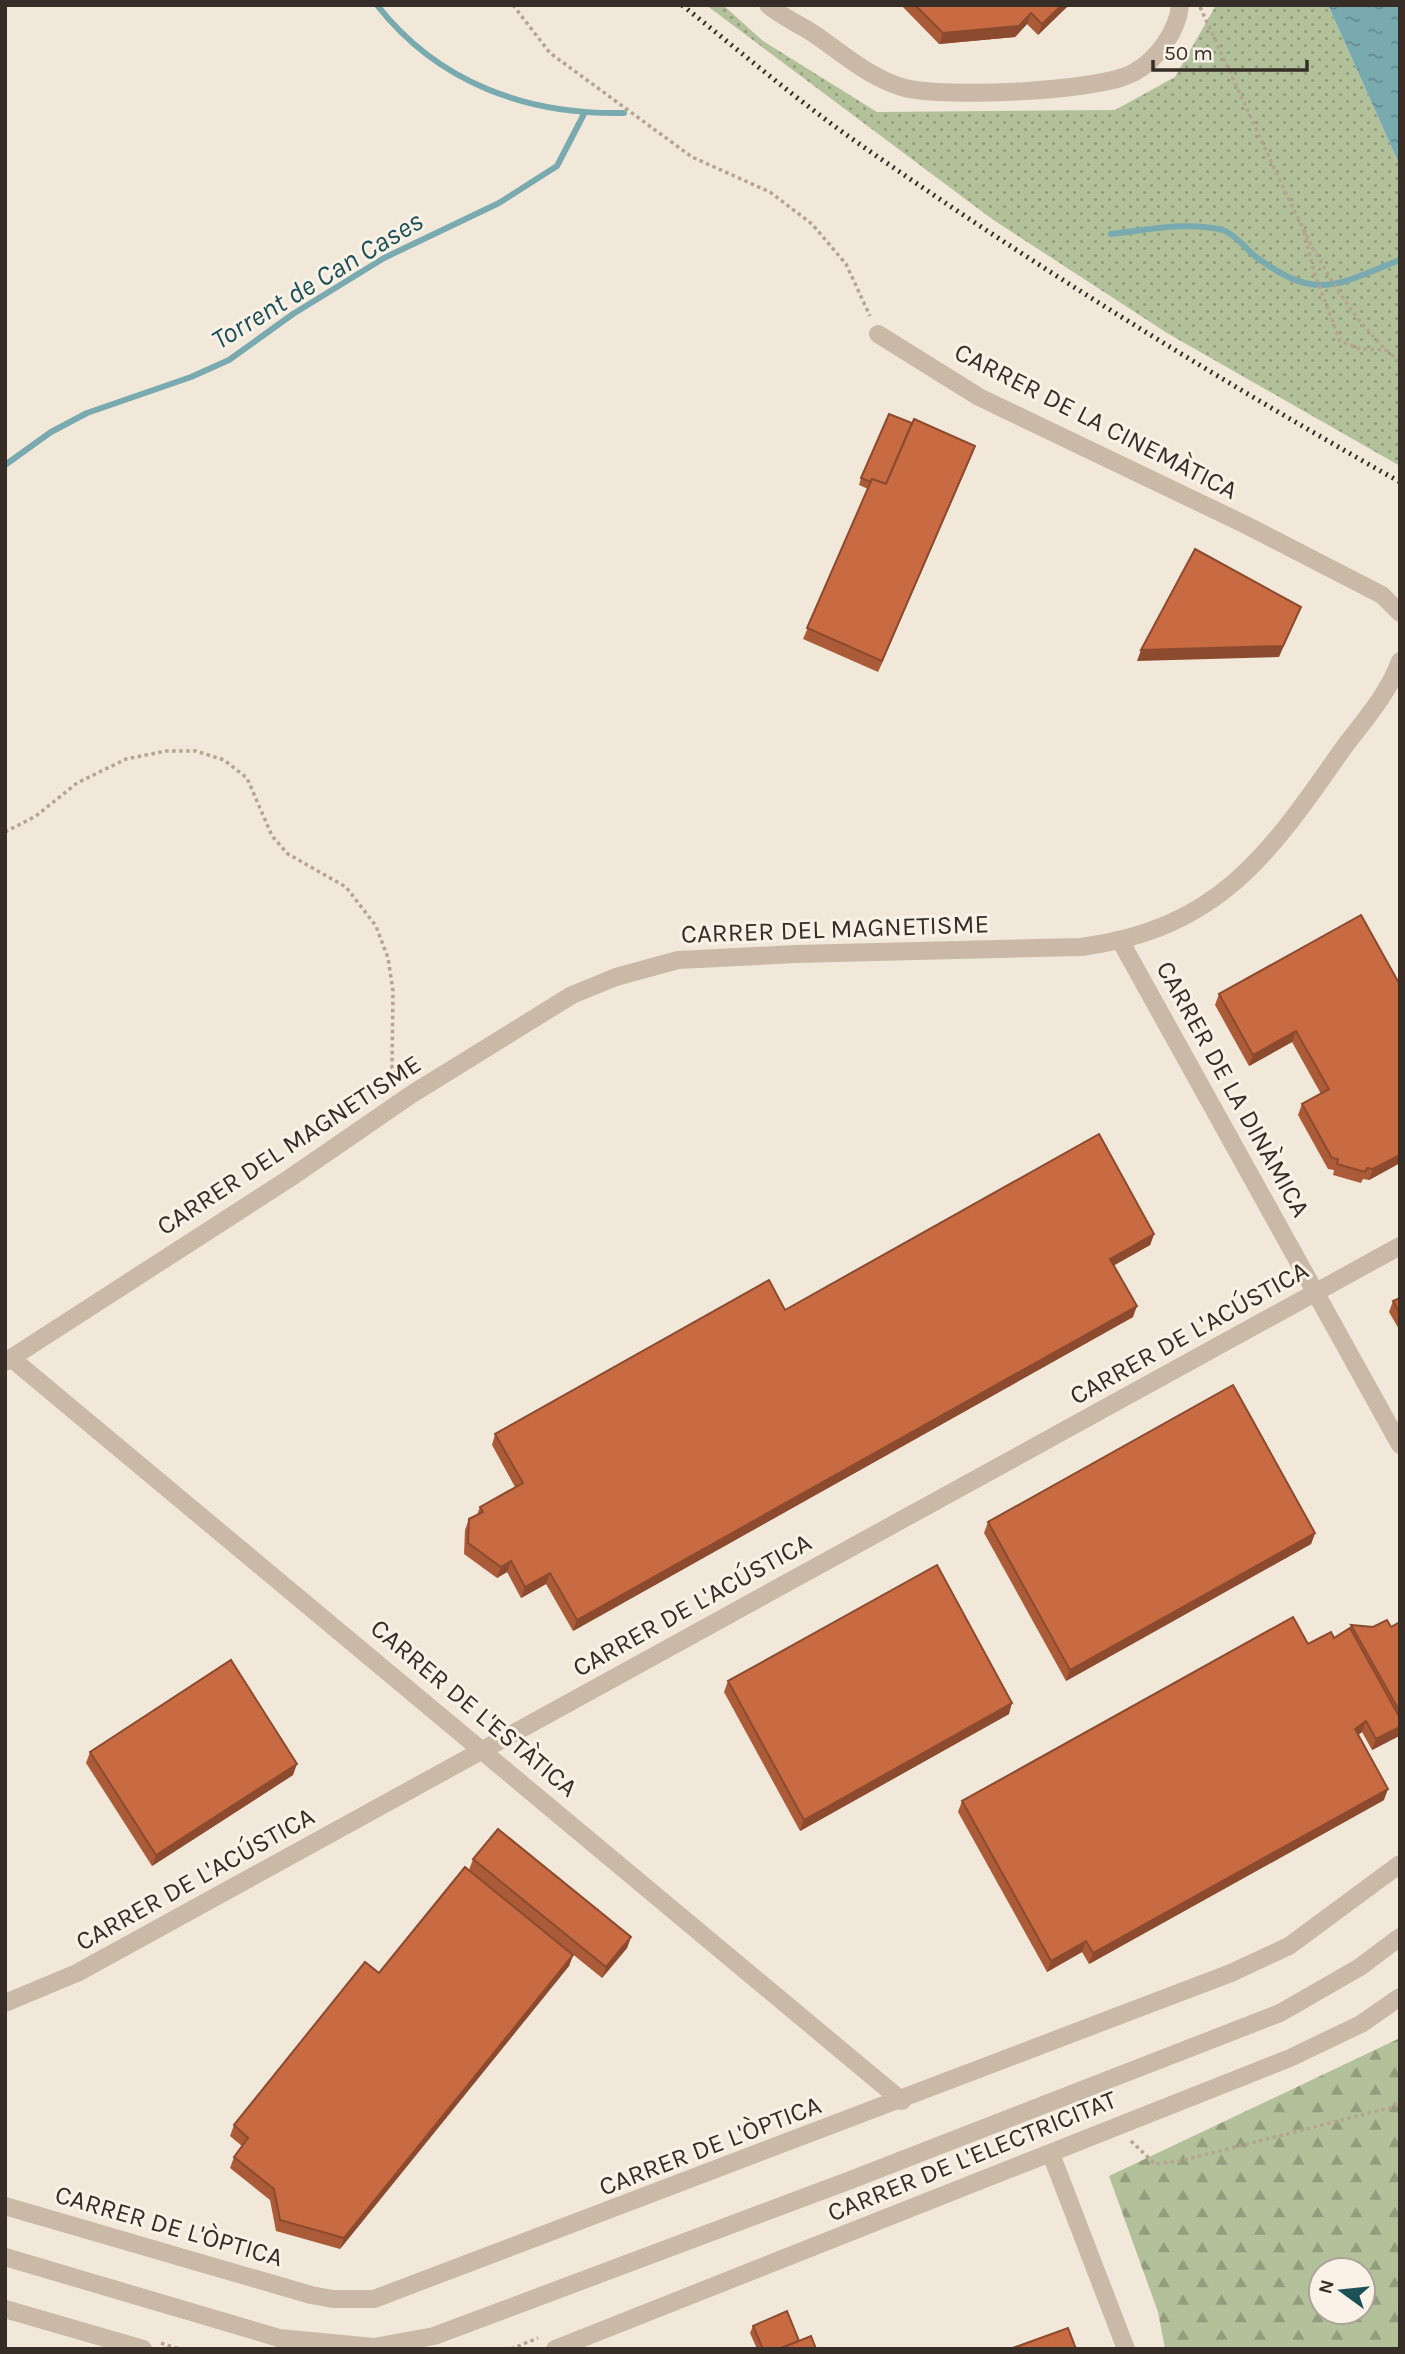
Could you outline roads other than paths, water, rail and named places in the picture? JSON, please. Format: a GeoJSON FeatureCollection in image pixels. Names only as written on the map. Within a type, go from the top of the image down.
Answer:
{"type":"FeatureCollection","features":[{"type":"Feature","properties":{"kind":"street"},"geometry":{"type":"LineString","coordinates":[[768,5],[881,80],[928,92],[950,93],[1078,86],[1108,82],[1133,73],[1154,57],[1167,39],[1179,15],[1180,5]]}},
{"type":"Feature","properties":{"kind":"street","name":"CARRER DE LA CINEMÀTICA"},"geometry":{"type":"LineString","coordinates":[[878,334],[979,397],[1246,525],[1382,595],[1400,612]]}},
{"type":"Feature","properties":{"kind":"street","name":"CARRER DEL MAGNETISME"},"geometry":{"type":"LineString","coordinates":[[8,1360],[290,1178],[412,1094],[572,995],[616,977],[678,960],[796,954],[1080,947],[1121,942],[1162,928],[1224,891],[1253,867],[1283,834],[1377,702],[1400,661]]}},
{"type":"Feature","properties":{"kind":"street","name":"CARRER DE LA DINÀMICA"},"geometry":{"type":"LineString","coordinates":[[1121,942],[1400,1445]]}},
{"type":"Feature","properties":{"kind":"street","name":"CARRER DE L'ACÚSTICA"},"geometry":{"type":"LineString","coordinates":[[5,2003],[77,1973],[1400,1246]]}},
{"type":"Feature","properties":{"kind":"street","name":"CARRER DE L'ESTÀTICA"},"geometry":{"type":"LineString","coordinates":[[8,1360],[484,1750],[902,2101]]}},
{"type":"Feature","properties":{"kind":"street","name":"CARRER DE L'ÒPTICA"},"geometry":{"type":"LineString","coordinates":[[5,2206],[311,2295],[333,2300],[374,2300],[902,2101],[1231,1973],[1289,1946],[1400,1864]]}},
{"type":"Feature","properties":{"kind":"street"},"geometry":{"type":"LineString","coordinates":[[5,2257],[279,2338],[374,2347],[434,2336],[913,2156],[1280,2013],[1360,1968],[1400,1937]]}},
{"type":"Feature","properties":{"kind":"street","name":"CARRER DE L'ELECTRICITAT"},"geometry":{"type":"LineString","coordinates":[[555,2349],[1051,2154],[1324,2043],[1361,2024],[1400,1997]]}},
{"type":"Feature","properties":{"kind":"street"},"geometry":{"type":"LineString","coordinates":[[1051,2154],[1126,2349]]}},
{"type":"Feature","properties":{"kind":"street"},"geometry":{"type":"LineString","coordinates":[[5,2309],[144,2349]]}},
{"type":"Feature","properties":{"kind":"water"},"geometry":{"type":"Polygon","coordinates":[[[1328,5],[1400,5],[1400,166],[1328,5]]]}},
{"type":"Feature","properties":{"kind":"waterway"},"geometry":{"type":"LineString","coordinates":[[377,5],[401,32],[428,55],[456,74],[487,89],[553,108],[624,113]]}},
{"type":"Feature","properties":{"kind":"waterway","name":"Torrent de Can Cases"},"geometry":{"type":"LineString","coordinates":[[5,465],[51,432],[87,413],[191,377],[229,360],[293,314],[384,258],[499,203],[557,166],[584,114]]}},
{"type":"Feature","properties":{"kind":"waterway"},"geometry":{"type":"LineString","coordinates":[[1111,234],[1181,226],[1223,230],[1277,271],[1312,284],[1342,282],[1400,260]]}},
{"type":"Feature","properties":{"kind":"railway"},"geometry":{"type":"LineString","coordinates":[[682,5],[848,136],[983,228],[1189,358],[1400,482]]}}]}
